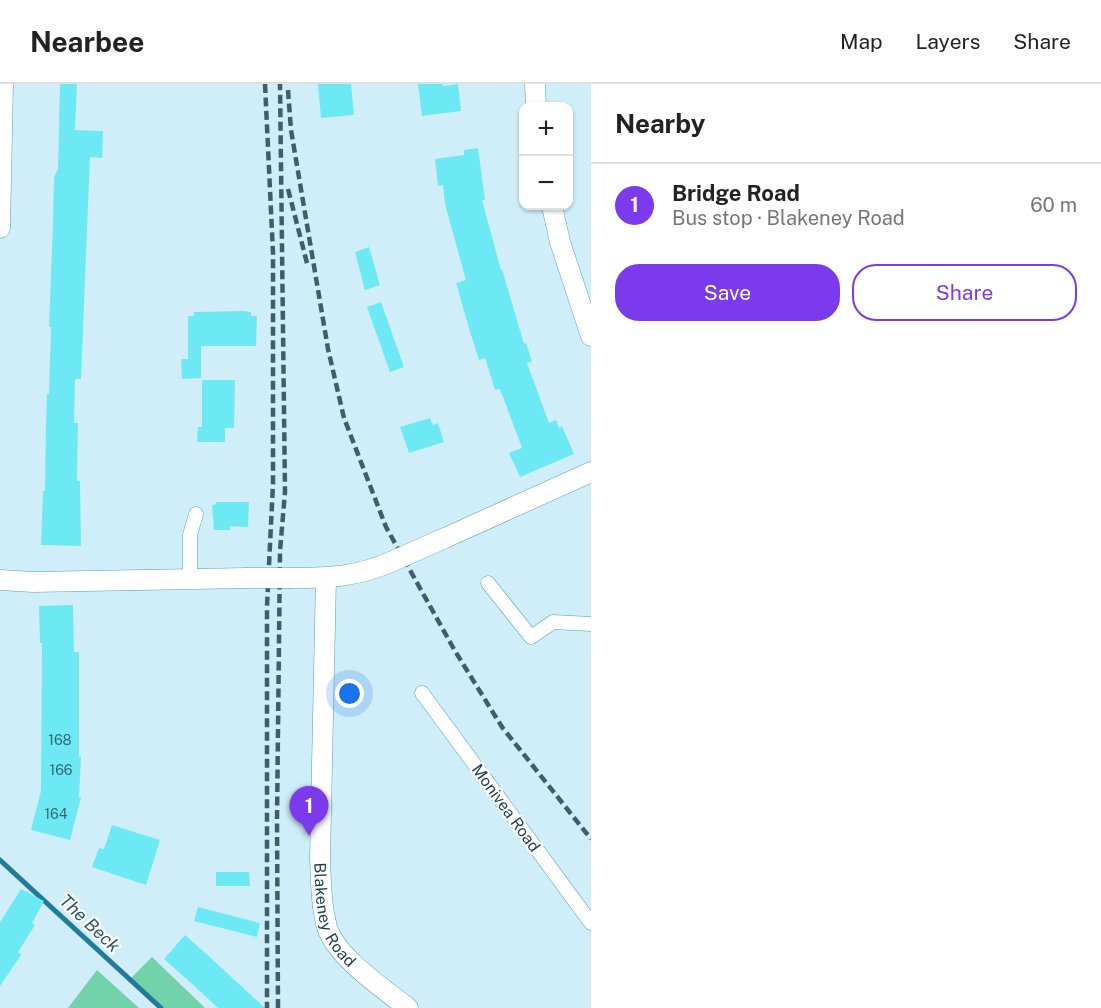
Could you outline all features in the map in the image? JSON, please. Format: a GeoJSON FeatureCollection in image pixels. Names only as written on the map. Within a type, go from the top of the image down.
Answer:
{"type":"FeatureCollection","features":[{"type":"Feature","properties":{"kind":"street"},"geometry":{"type":"LineString","coordinates":[[0,228],[3,84]]}},
{"type":"Feature","properties":{"kind":"street"},"geometry":{"type":"LineString","coordinates":[[535,84],[536,102]]}},
{"type":"Feature","properties":{"kind":"street"},"geometry":{"type":"LineString","coordinates":[[553,210],[560,242],[591,336]]}},
{"type":"Feature","properties":{"kind":"street"},"geometry":{"type":"LineString","coordinates":[[0,587],[0,579],[33,582],[326,578],[365,573],[591,472]]}},
{"type":"Feature","properties":{"kind":"street"},"geometry":{"type":"LineString","coordinates":[[190,579],[190,535],[196,514]]}},
{"type":"Feature","properties":{"kind":"street","name":"Blakeney Road"},"geometry":{"type":"LineString","coordinates":[[326,578],[320,858],[327,929],[347,959],[408,1008]]}},
{"type":"Feature","properties":{"kind":"street"},"geometry":{"type":"LineString","coordinates":[[488,583],[531,637],[553,622],[591,624]]}},
{"type":"Feature","properties":{"kind":"street","name":"Monivea Road"},"geometry":{"type":"LineString","coordinates":[[422,693],[591,923]]}},
{"type":"Feature","properties":{"kind":"green space"},"geometry":{"type":"Polygon","coordinates":[[[152,957],[205,1008],[160,1008],[130,979],[152,957]]]}},
{"type":"Feature","properties":{"kind":"green space"},"geometry":{"type":"Polygon","coordinates":[[[97,970],[139,1008],[68,1008],[97,970]]]}},
{"type":"Feature","properties":{"kind":"building"},"geometry":{"type":"Polygon","coordinates":[[[60,84],[77,84],[75,130],[103,131],[102,158],[90,157],[81,379],[75,379],[74,423],[78,423],[77,481],[80,481],[81,546],[41,545],[43,491],[45,491],[47,394],[49,394],[54,177],[58,169],[60,84]]]}},
{"type":"Feature","properties":{"kind":"building"},"geometry":{"type":"Polygon","coordinates":[[[318,84],[351,84],[354,115],[321,118],[318,84]]]}},
{"type":"Feature","properties":{"kind":"building"},"geometry":{"type":"Polygon","coordinates":[[[418,84],[443,84],[443,86],[458,84],[461,111],[422,116],[418,84]]]}},
{"type":"Feature","properties":{"kind":"building"},"geometry":{"type":"Polygon","coordinates":[[[478,148],[485,200],[482,200],[501,270],[524,344],[526,343],[532,361],[527,363],[549,423],[556,420],[559,428],[562,426],[574,454],[520,477],[509,453],[522,448],[500,389],[495,390],[485,358],[479,360],[456,283],[466,280],[445,204],[443,185],[438,186],[435,159],[464,155],[464,150],[478,148]]]}},
{"type":"Feature","properties":{"kind":"building"},"geometry":{"type":"Polygon","coordinates":[[[369,247],[380,285],[365,290],[355,252],[369,247]]]}},
{"type":"Feature","properties":{"kind":"building"},"geometry":{"type":"Polygon","coordinates":[[[381,302],[404,367],[390,372],[367,307],[381,302]]]}},
{"type":"Feature","properties":{"kind":"building"},"geometry":{"type":"Polygon","coordinates":[[[194,312],[251,312],[251,316],[257,316],[256,346],[201,346],[201,378],[182,379],[181,359],[188,359],[188,316],[194,316],[194,312]]]}},
{"type":"Feature","properties":{"kind":"building"},"geometry":{"type":"Polygon","coordinates":[[[202,380],[235,380],[234,428],[225,428],[225,442],[197,442],[198,427],[202,427],[202,380]]]}},
{"type":"Feature","properties":{"kind":"building"},"geometry":{"type":"Polygon","coordinates":[[[430,418],[433,425],[438,423],[444,442],[409,453],[400,427],[430,418]]]}},
{"type":"Feature","properties":{"kind":"building"},"geometry":{"type":"Polygon","coordinates":[[[216,502],[249,502],[248,527],[230,526],[230,530],[214,530],[212,505],[216,502]]]}},
{"type":"Feature","properties":{"kind":"building"},"geometry":{"type":"Polygon","coordinates":[[[73,605],[74,652],[79,652],[79,757],[81,757],[79,797],[81,798],[70,840],[31,830],[41,791],[42,643],[40,643],[39,606],[73,605]]]}},
{"type":"Feature","properties":{"kind":"building"},"geometry":{"type":"Polygon","coordinates":[[[112,825],[160,840],[146,885],[92,867],[99,848],[104,849],[112,825]]]}},
{"type":"Feature","properties":{"kind":"building"},"geometry":{"type":"Polygon","coordinates":[[[216,872],[249,872],[250,886],[216,886],[216,872]]]}},
{"type":"Feature","properties":{"kind":"building"},"geometry":{"type":"Polygon","coordinates":[[[21,889],[44,901],[32,923],[35,925],[18,952],[21,955],[0,986],[0,922],[21,889]]]}},
{"type":"Feature","properties":{"kind":"building"},"geometry":{"type":"Polygon","coordinates":[[[198,907],[260,923],[257,937],[194,921],[198,907]]]}},
{"type":"Feature","properties":{"kind":"building"},"geometry":{"type":"Polygon","coordinates":[[[185,935],[265,1008],[218,1008],[164,959],[185,935]]]}},
{"type":"Feature","properties":{"kind":"waterway","name":"The Beck"},"geometry":{"type":"LineString","coordinates":[[0,860],[161,1008]]}},
{"type":"Feature","properties":{"kind":"railway"},"geometry":{"type":"LineString","coordinates":[[265,84],[273,253],[273,484],[267,606],[267,1008]]}},
{"type":"Feature","properties":{"kind":"railway"},"geometry":{"type":"LineString","coordinates":[[278,1008],[277,820],[280,551],[285,492],[280,84]]}},
{"type":"Feature","properties":{"kind":"railway"},"geometry":{"type":"LineString","coordinates":[[288,90],[291,130],[328,349],[344,418],[386,527],[455,651],[502,727],[591,839]]}},
{"type":"Feature","properties":{"kind":"railway"},"geometry":{"type":"LineString","coordinates":[[288,189],[308,267]]}},
{"type":"Feature","properties":{"kind":"place","name":"Bridge Road"},"geometry":{"type":"Point","coordinates":[309,836]}}]}
